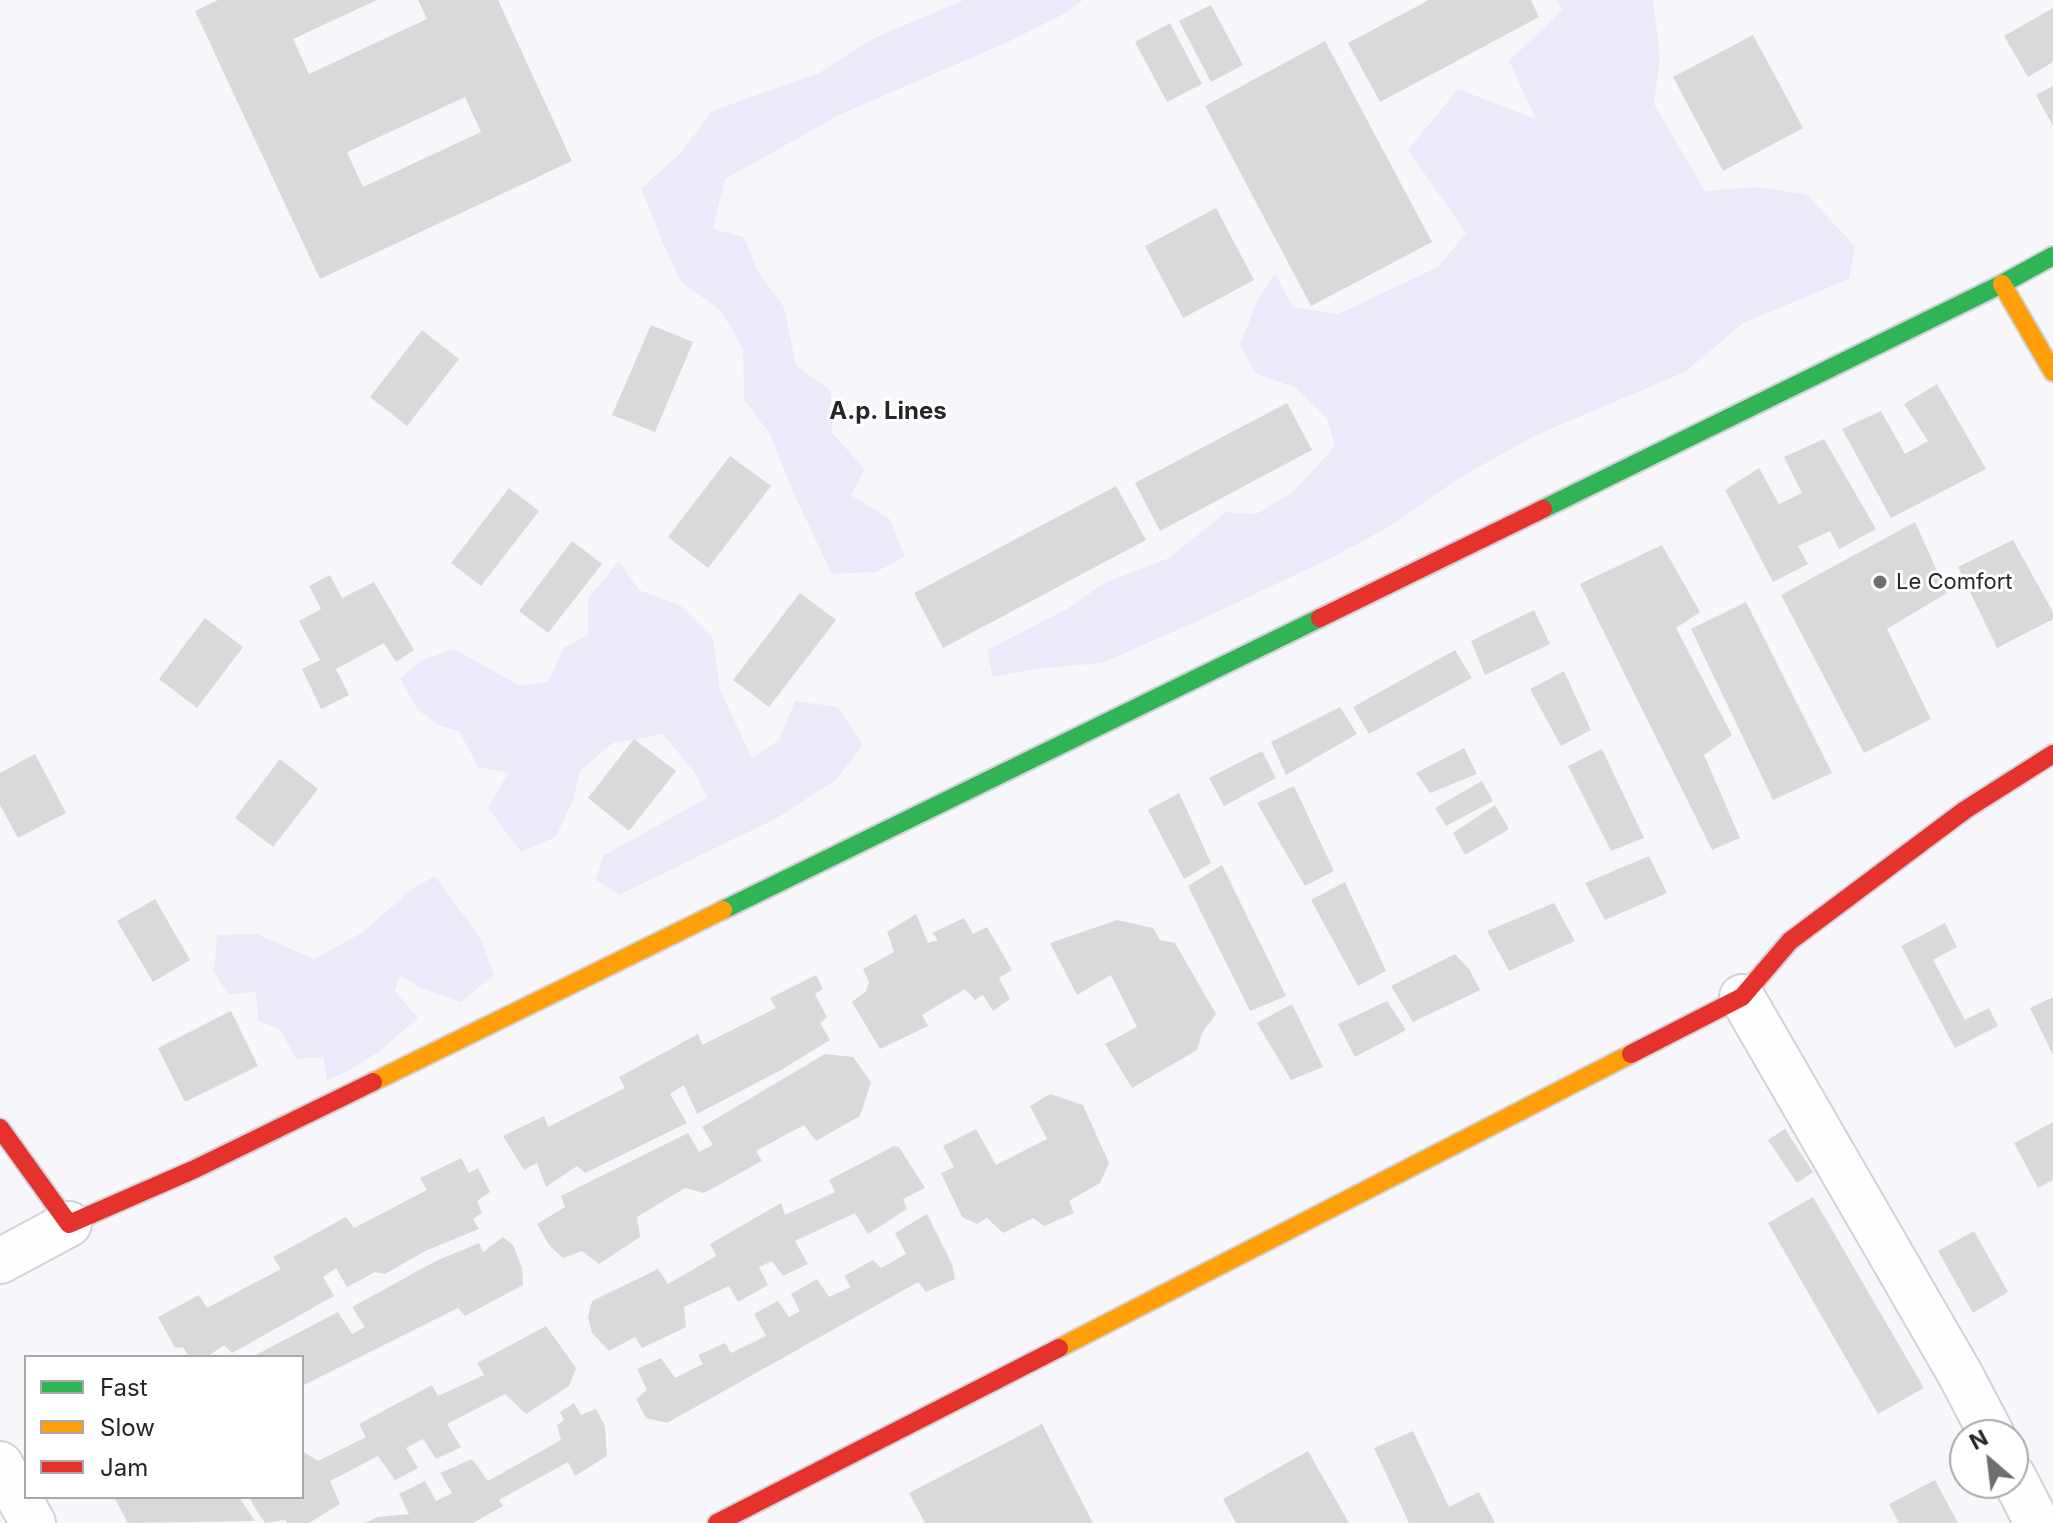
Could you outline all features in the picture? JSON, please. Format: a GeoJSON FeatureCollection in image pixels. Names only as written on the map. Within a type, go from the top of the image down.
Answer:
{"type":"FeatureCollection","features":[{"type":"Feature","properties":{"kind":"main road"},"geometry":{"type":"LineString","coordinates":[[0,1128],[69,1224],[195,1169],[2002,284],[2053,256]]}},
{"type":"Feature","properties":{"kind":"main road"},"geometry":{"type":"LineString","coordinates":[[2002,284],[2053,372]]}},
{"type":"Feature","properties":{"kind":"main road"},"geometry":{"type":"LineString","coordinates":[[717,1523],[1742,997],[1790,941],[1965,810],[2053,754]]}},
{"type":"Feature","properties":{"kind":"street"},"geometry":{"type":"LineString","coordinates":[[1742,997],[1984,1419]]}},
{"type":"Feature","properties":{"kind":"street"},"geometry":{"type":"LineString","coordinates":[[0,1261],[69,1224]]}},
{"type":"Feature","properties":{"kind":"street"},"geometry":{"type":"LineString","coordinates":[[0,1464],[33,1523]]}},
{"type":"Feature","properties":{"kind":"street"},"geometry":{"type":"LineString","coordinates":[[2025,1499],[2037,1523]]}},
{"type":"Feature","properties":{"kind":"shaded area"},"geometry":{"type":"Polygon","coordinates":[[[964,0],[1083,0],[1062,15],[1008,42],[841,114],[725,179],[713,229],[744,237],[758,272],[784,307],[796,365],[831,391],[832,433],[865,469],[851,495],[890,519],[905,557],[876,572],[832,574],[792,490],[770,434],[744,400],[743,348],[720,310],[681,282],[641,188],[681,153],[712,111],[819,73],[872,39],[964,0]]]}},
{"type":"Feature","properties":{"kind":"shaded area"},"geometry":{"type":"Polygon","coordinates":[[[1557,0],[1653,0],[1660,57],[1654,104],[1705,191],[1754,187],[1806,194],[1855,246],[1849,279],[1743,323],[1685,372],[1534,436],[1458,479],[1387,528],[1200,620],[1102,663],[1034,669],[993,677],[987,650],[1067,609],[1104,583],[1169,558],[1226,512],[1256,514],[1293,492],[1335,446],[1327,418],[1294,387],[1256,374],[1240,345],[1257,301],[1275,274],[1293,307],[1338,314],[1438,267],[1466,233],[1408,150],[1458,89],[1536,119],[1509,61],[1562,10],[1557,0]]]}},
{"type":"Feature","properties":{"kind":"shaded area"},"geometry":{"type":"Polygon","coordinates":[[[619,561],[639,590],[680,605],[713,638],[720,690],[752,758],[779,740],[795,701],[838,707],[863,745],[837,779],[777,818],[619,895],[596,880],[603,856],[707,798],[697,776],[663,734],[613,743],[580,771],[573,800],[556,837],[521,852],[488,808],[508,773],[478,767],[459,731],[438,725],[417,709],[400,678],[423,660],[454,649],[520,686],[549,681],[563,648],[588,635],[588,599],[619,561]]]}},
{"type":"Feature","properties":{"kind":"shaded area"},"geometry":{"type":"Polygon","coordinates":[[[435,876],[481,939],[494,975],[461,1002],[421,988],[400,975],[395,991],[418,1018],[380,1051],[349,1071],[327,1080],[323,1057],[296,1059],[280,1029],[258,1021],[256,992],[228,994],[214,972],[217,935],[257,934],[314,959],[363,932],[413,888],[435,876]]]}},
{"type":"Feature","properties":{"kind":"building"},"geometry":{"type":"Polygon","coordinates":[[[218,0],[377,0],[293,39],[309,74],[427,19],[418,0],[498,0],[572,161],[320,279],[195,11],[218,0]],[[465,97],[347,152],[363,187],[481,132],[465,97]]]}},
{"type":"Feature","properties":{"kind":"building"},"geometry":{"type":"Polygon","coordinates":[[[1429,0],[1531,0],[1539,17],[1380,102],[1348,43],[1429,0]]]}},
{"type":"Feature","properties":{"kind":"building"},"geometry":{"type":"Polygon","coordinates":[[[1211,5],[1243,65],[1211,82],[1179,21],[1211,5]]]}},
{"type":"Feature","properties":{"kind":"building"},"geometry":{"type":"Polygon","coordinates":[[[2053,8],[2053,62],[2028,77],[2004,36],[2053,8]]]}},
{"type":"Feature","properties":{"kind":"building"},"geometry":{"type":"Polygon","coordinates":[[[1170,23],[1202,84],[1167,102],[1135,42],[1170,23]]]}},
{"type":"Feature","properties":{"kind":"building"},"geometry":{"type":"Polygon","coordinates":[[[1753,35],[1803,128],[1723,171],[1673,77],[1753,35]]]}},
{"type":"Feature","properties":{"kind":"building"},"geometry":{"type":"Polygon","coordinates":[[[1325,41],[1432,242],[1311,306],[1205,106],[1325,41]]]}},
{"type":"Feature","properties":{"kind":"building"},"geometry":{"type":"Polygon","coordinates":[[[2053,86],[2053,126],[2036,95],[2053,86]]]}},
{"type":"Feature","properties":{"kind":"building"},"geometry":{"type":"Polygon","coordinates":[[[1216,208],[1254,280],[1183,318],[1145,246],[1216,208]]]}},
{"type":"Feature","properties":{"kind":"building"},"geometry":{"type":"Polygon","coordinates":[[[651,325],[693,342],[655,432],[612,415],[651,325]]]}},
{"type":"Feature","properties":{"kind":"building"},"geometry":{"type":"Polygon","coordinates":[[[422,330],[459,359],[407,426],[370,397],[422,330]]]}},
{"type":"Feature","properties":{"kind":"building"},"geometry":{"type":"Polygon","coordinates":[[[1937,384],[1986,469],[1891,518],[1842,429],[1881,411],[1905,454],[1928,441],[1904,404],[1937,384]]]}},
{"type":"Feature","properties":{"kind":"building"},"geometry":{"type":"Polygon","coordinates":[[[1287,403],[1312,450],[1160,531],[1135,483],[1287,403]]]}},
{"type":"Feature","properties":{"kind":"building"},"geometry":{"type":"Polygon","coordinates":[[[1824,439],[1876,529],[1839,549],[1830,531],[1798,546],[1808,564],[1773,582],[1725,490],[1759,468],[1779,504],[1802,493],[1784,457],[1824,439]]]}},
{"type":"Feature","properties":{"kind":"building"},"geometry":{"type":"Polygon","coordinates":[[[730,456],[771,486],[708,568],[668,537],[730,456]]]}},
{"type":"Feature","properties":{"kind":"building"},"geometry":{"type":"Polygon","coordinates":[[[1116,486],[1146,540],[943,648],[914,593],[1116,486]]]}},
{"type":"Feature","properties":{"kind":"building"},"geometry":{"type":"Polygon","coordinates":[[[509,488],[539,511],[481,586],[451,563],[509,488]]]}},
{"type":"Feature","properties":{"kind":"building"},"geometry":{"type":"Polygon","coordinates":[[[1915,522],[1947,593],[1887,629],[1931,719],[1864,753],[1781,595],[1915,522]]]}},
{"type":"Feature","properties":{"kind":"building"},"geometry":{"type":"Polygon","coordinates":[[[2013,540],[2053,612],[2053,619],[1997,648],[1958,567],[2013,540]]]}},
{"type":"Feature","properties":{"kind":"building"},"geometry":{"type":"Polygon","coordinates":[[[572,541],[602,564],[548,633],[519,611],[572,541]]]}},
{"type":"Feature","properties":{"kind":"building"},"geometry":{"type":"Polygon","coordinates":[[[1662,545],[1700,612],[1676,628],[1732,735],[1704,755],[1740,838],[1712,850],[1580,584],[1662,545]]]}},
{"type":"Feature","properties":{"kind":"building"},"geometry":{"type":"Polygon","coordinates":[[[330,575],[342,598],[374,582],[414,650],[396,662],[384,643],[336,669],[349,695],[321,709],[302,669],[320,660],[299,621],[321,609],[309,586],[330,575]]]}},
{"type":"Feature","properties":{"kind":"building"},"geometry":{"type":"Polygon","coordinates":[[[800,593],[836,620],[769,707],[733,680],[800,593]]]}},
{"type":"Feature","properties":{"kind":"building"},"geometry":{"type":"Polygon","coordinates":[[[1746,602],[1832,773],[1773,800],[1691,629],[1746,602]]]}},
{"type":"Feature","properties":{"kind":"building"},"geometry":{"type":"Polygon","coordinates":[[[1534,610],[1550,644],[1485,675],[1471,641],[1534,610]]]}},
{"type":"Feature","properties":{"kind":"building"},"geometry":{"type":"Polygon","coordinates":[[[205,618],[243,647],[197,708],[159,679],[205,618]]]}},
{"type":"Feature","properties":{"kind":"building"},"geometry":{"type":"Polygon","coordinates":[[[1455,650],[1472,678],[1369,734],[1353,707],[1455,650]]]}},
{"type":"Feature","properties":{"kind":"building"},"geometry":{"type":"Polygon","coordinates":[[[1564,671],[1591,730],[1561,746],[1530,689],[1564,671]]]}},
{"type":"Feature","properties":{"kind":"building"},"geometry":{"type":"Polygon","coordinates":[[[1340,707],[1357,734],[1286,775],[1271,742],[1340,707]]]}},
{"type":"Feature","properties":{"kind":"building"},"geometry":{"type":"Polygon","coordinates":[[[634,739],[676,771],[629,831],[588,798],[634,739]]]}},
{"type":"Feature","properties":{"kind":"building"},"geometry":{"type":"Polygon","coordinates":[[[1464,748],[1477,774],[1430,793],[1416,773],[1464,748]]]}},
{"type":"Feature","properties":{"kind":"building"},"geometry":{"type":"Polygon","coordinates":[[[1602,749],[1644,838],[1611,851],[1568,766],[1602,749]]]}},
{"type":"Feature","properties":{"kind":"building"},"geometry":{"type":"Polygon","coordinates":[[[1262,751],[1276,778],[1224,806],[1209,778],[1262,751]]]}},
{"type":"Feature","properties":{"kind":"building"},"geometry":{"type":"Polygon","coordinates":[[[35,754],[66,813],[18,838],[0,805],[0,773],[35,754]]]}},
{"type":"Feature","properties":{"kind":"building"},"geometry":{"type":"Polygon","coordinates":[[[280,759],[318,789],[273,847],[235,818],[280,759]]]}},
{"type":"Feature","properties":{"kind":"building"},"geometry":{"type":"Polygon","coordinates":[[[1482,781],[1493,801],[1446,826],[1435,808],[1482,781]]]}},
{"type":"Feature","properties":{"kind":"building"},"geometry":{"type":"Polygon","coordinates":[[[1294,786],[1334,871],[1305,886],[1257,803],[1294,786]]]}},
{"type":"Feature","properties":{"kind":"building"},"geometry":{"type":"Polygon","coordinates":[[[1179,793],[1211,863],[1184,879],[1148,810],[1179,793]]]}},
{"type":"Feature","properties":{"kind":"building"},"geometry":{"type":"Polygon","coordinates":[[[1495,805],[1509,829],[1465,855],[1453,833],[1495,805]]]}},
{"type":"Feature","properties":{"kind":"building"},"geometry":{"type":"Polygon","coordinates":[[[1649,856],[1667,893],[1605,920],[1585,883],[1649,856]]]}},
{"type":"Feature","properties":{"kind":"building"},"geometry":{"type":"Polygon","coordinates":[[[1222,865],[1286,996],[1250,1011],[1188,886],[1222,865]]]}},
{"type":"Feature","properties":{"kind":"building"},"geometry":{"type":"Polygon","coordinates":[[[1345,882],[1386,971],[1358,986],[1311,900],[1345,882]]]}},
{"type":"Feature","properties":{"kind":"building"},"geometry":{"type":"Polygon","coordinates":[[[155,899],[190,960],[153,982],[117,921],[155,899]]]}},
{"type":"Feature","properties":{"kind":"building"},"geometry":{"type":"Polygon","coordinates":[[[1554,903],[1575,941],[1509,971],[1487,931],[1554,903]]]}},
{"type":"Feature","properties":{"kind":"building"},"geometry":{"type":"Polygon","coordinates":[[[916,914],[928,943],[938,940],[932,933],[964,918],[973,934],[987,927],[1012,970],[999,978],[1010,999],[993,1011],[983,995],[975,1000],[965,989],[922,1015],[928,1026],[880,1049],[852,1002],[866,991],[869,982],[863,969],[894,952],[887,932],[916,914]]]}},
{"type":"Feature","properties":{"kind":"building"},"geometry":{"type":"Polygon","coordinates":[[[1117,920],[1153,928],[1160,940],[1175,943],[1216,1014],[1202,1033],[1197,1050],[1132,1088],[1105,1044],[1137,1027],[1111,975],[1077,995],[1050,943],[1117,920]]]}},
{"type":"Feature","properties":{"kind":"building"},"geometry":{"type":"Polygon","coordinates":[[[1945,923],[1957,947],[1933,960],[1965,1020],[1989,1008],[1998,1026],[1955,1048],[1901,946],[1945,923]]]}},
{"type":"Feature","properties":{"kind":"building"},"geometry":{"type":"Polygon","coordinates":[[[1455,954],[1469,969],[1480,990],[1413,1022],[1391,986],[1455,954]]]}},
{"type":"Feature","properties":{"kind":"building"},"geometry":{"type":"Polygon","coordinates":[[[816,975],[823,989],[815,994],[827,1017],[820,1023],[830,1040],[697,1114],[684,1085],[670,1094],[687,1123],[585,1173],[577,1166],[546,1187],[537,1163],[524,1170],[503,1136],[544,1116],[548,1127],[625,1088],[619,1077],[698,1034],[702,1045],[776,1008],[770,998],[816,975]]]}},
{"type":"Feature","properties":{"kind":"building"},"geometry":{"type":"Polygon","coordinates":[[[2053,997],[2053,1055],[2030,1008],[2053,997]]]}},
{"type":"Feature","properties":{"kind":"building"},"geometry":{"type":"Polygon","coordinates":[[[1387,1001],[1406,1030],[1355,1057],[1338,1024],[1387,1001]]]}},
{"type":"Feature","properties":{"kind":"building"},"geometry":{"type":"Polygon","coordinates":[[[1292,1004],[1323,1067],[1291,1080],[1257,1023],[1292,1004]]]}},
{"type":"Feature","properties":{"kind":"building"},"geometry":{"type":"Polygon","coordinates":[[[231,1011],[258,1066],[185,1102],[158,1048],[231,1011]]]}},
{"type":"Feature","properties":{"kind":"building"},"geometry":{"type":"Polygon","coordinates":[[[825,1054],[853,1057],[871,1082],[860,1116],[816,1141],[804,1125],[756,1151],[762,1161],[704,1193],[685,1188],[637,1217],[640,1237],[599,1264],[582,1251],[563,1258],[549,1245],[537,1224],[565,1207],[561,1196],[688,1133],[699,1152],[713,1145],[702,1127],[825,1054]]]}},
{"type":"Feature","properties":{"kind":"building"},"geometry":{"type":"Polygon","coordinates":[[[1050,1094],[1083,1105],[1109,1163],[1100,1183],[1069,1201],[1074,1213],[1044,1226],[1033,1218],[1003,1233],[987,1218],[977,1224],[962,1217],[941,1173],[954,1167],[943,1146],[976,1129],[996,1165],[1047,1139],[1030,1106],[1050,1094]]]}},
{"type":"Feature","properties":{"kind":"building"},"geometry":{"type":"Polygon","coordinates":[[[2053,1122],[2053,1180],[2038,1188],[2014,1143],[2053,1122]]]}},
{"type":"Feature","properties":{"kind":"building"},"geometry":{"type":"Polygon","coordinates":[[[1785,1129],[1813,1172],[1797,1183],[1768,1140],[1785,1129]]]}},
{"type":"Feature","properties":{"kind":"building"},"geometry":{"type":"Polygon","coordinates":[[[894,1146],[899,1147],[925,1188],[903,1199],[907,1209],[868,1234],[855,1213],[795,1241],[808,1264],[783,1276],[772,1261],[759,1267],[768,1285],[738,1302],[729,1286],[684,1307],[686,1327],[642,1348],[635,1337],[609,1351],[592,1333],[588,1317],[592,1301],[658,1269],[668,1284],[716,1256],[710,1244],[781,1203],[785,1215],[835,1192],[829,1180],[894,1146]]]}},
{"type":"Feature","properties":{"kind":"building"},"geometry":{"type":"Polygon","coordinates":[[[461,1158],[469,1173],[478,1168],[490,1192],[477,1201],[482,1213],[473,1219],[479,1229],[425,1251],[385,1274],[375,1272],[347,1287],[336,1268],[323,1277],[334,1296],[232,1353],[224,1345],[210,1355],[188,1355],[183,1347],[175,1348],[158,1317],[199,1295],[207,1308],[281,1269],[273,1257],[346,1217],[354,1228],[427,1190],[420,1178],[461,1158]]]}},
{"type":"Feature","properties":{"kind":"building"},"geometry":{"type":"Polygon","coordinates":[[[1813,1197],[1924,1388],[1878,1414],[1768,1223],[1813,1197]]]}},
{"type":"Feature","properties":{"kind":"building"},"geometry":{"type":"Polygon","coordinates":[[[927,1214],[952,1264],[955,1279],[926,1292],[918,1282],[667,1423],[646,1418],[636,1399],[647,1390],[637,1369],[661,1358],[675,1378],[703,1364],[698,1355],[725,1343],[731,1353],[766,1336],[754,1314],[778,1301],[789,1317],[800,1311],[791,1294],[817,1279],[829,1297],[851,1287],[844,1276],[873,1260],[881,1268],[906,1254],[895,1233],[927,1214]]]}},
{"type":"Feature","properties":{"kind":"building"},"geometry":{"type":"Polygon","coordinates":[[[1974,1231],[2008,1292],[1973,1313],[1938,1251],[1974,1231]]]}},
{"type":"Feature","properties":{"kind":"building"},"geometry":{"type":"Polygon","coordinates":[[[503,1237],[513,1245],[522,1268],[523,1285],[465,1316],[458,1308],[304,1385],[304,1355],[256,1355],[338,1312],[352,1334],[365,1327],[352,1307],[436,1261],[479,1243],[483,1252],[503,1237]]]}},
{"type":"Feature","properties":{"kind":"building"},"geometry":{"type":"Polygon","coordinates":[[[546,1326],[576,1368],[569,1386],[526,1414],[505,1394],[447,1424],[461,1447],[436,1459],[423,1439],[406,1448],[418,1468],[395,1480],[378,1456],[330,1481],[340,1504],[309,1523],[287,1523],[285,1520],[265,1523],[250,1499],[304,1499],[304,1452],[318,1461],[366,1437],[359,1424],[432,1385],[438,1396],[484,1375],[477,1363],[546,1326]]]}},
{"type":"Feature","properties":{"kind":"building"},"geometry":{"type":"Polygon","coordinates":[[[574,1403],[581,1415],[596,1409],[605,1426],[607,1456],[575,1476],[568,1462],[499,1500],[503,1506],[473,1523],[365,1523],[377,1517],[409,1514],[399,1494],[425,1481],[436,1501],[452,1493],[440,1473],[472,1459],[488,1481],[561,1440],[557,1425],[564,1420],[560,1412],[574,1403]]]}},
{"type":"Feature","properties":{"kind":"building"},"geometry":{"type":"Polygon","coordinates":[[[1042,1424],[1093,1523],[925,1523],[909,1493],[1042,1424]]]}},
{"type":"Feature","properties":{"kind":"building"},"geometry":{"type":"Polygon","coordinates":[[[1413,1431],[1449,1507],[1479,1492],[1495,1523],[1409,1523],[1374,1448],[1413,1431]]]}},
{"type":"Feature","properties":{"kind":"building"},"geometry":{"type":"Polygon","coordinates":[[[1308,1451],[1349,1523],[1236,1523],[1223,1499],[1308,1451]]]}},
{"type":"Feature","properties":{"kind":"building"},"geometry":{"type":"Polygon","coordinates":[[[1935,1480],[1958,1523],[1899,1523],[1889,1504],[1935,1480]]]}},
{"type":"Feature","properties":{"kind":"building"},"geometry":{"type":"Polygon","coordinates":[[[115,1499],[240,1499],[255,1521],[128,1523],[115,1499]]]}},
{"type":"Feature","properties":{"kind":"traffic: fast"},"geometry":{"type":"LineString","coordinates":[[1543,509],[2002,284],[2053,256]]}},
{"type":"Feature","properties":{"kind":"traffic: fast"},"geometry":{"type":"LineString","coordinates":[[723,910],[1320,618]]}},
{"type":"Feature","properties":{"kind":"traffic: slow"},"geometry":{"type":"LineString","coordinates":[[2002,284],[2053,372]]}},
{"type":"Feature","properties":{"kind":"traffic: slow"},"geometry":{"type":"LineString","coordinates":[[373,1082],[723,910]]}},
{"type":"Feature","properties":{"kind":"traffic: slow"},"geometry":{"type":"LineString","coordinates":[[1059,1348],[1631,1054]]}},
{"type":"Feature","properties":{"kind":"traffic: jam"},"geometry":{"type":"LineString","coordinates":[[1320,618],[1543,509]]}},
{"type":"Feature","properties":{"kind":"traffic: jam"},"geometry":{"type":"LineString","coordinates":[[1631,1054],[1742,997],[1790,941],[1965,810],[2053,754]]}},
{"type":"Feature","properties":{"kind":"traffic: jam"},"geometry":{"type":"LineString","coordinates":[[0,1128],[69,1224],[195,1169],[373,1082]]}},
{"type":"Feature","properties":{"kind":"traffic: jam"},"geometry":{"type":"LineString","coordinates":[[717,1523],[1059,1348]]}},
{"type":"Feature","properties":{"kind":"place","name":"Le Comfort"},"geometry":{"type":"Point","coordinates":[1880,582]}},
{"type":"Feature","properties":{"kind":"district","name":"A.p. Lines"},"geometry":{"type":"Point","coordinates":[888,412]}}]}
